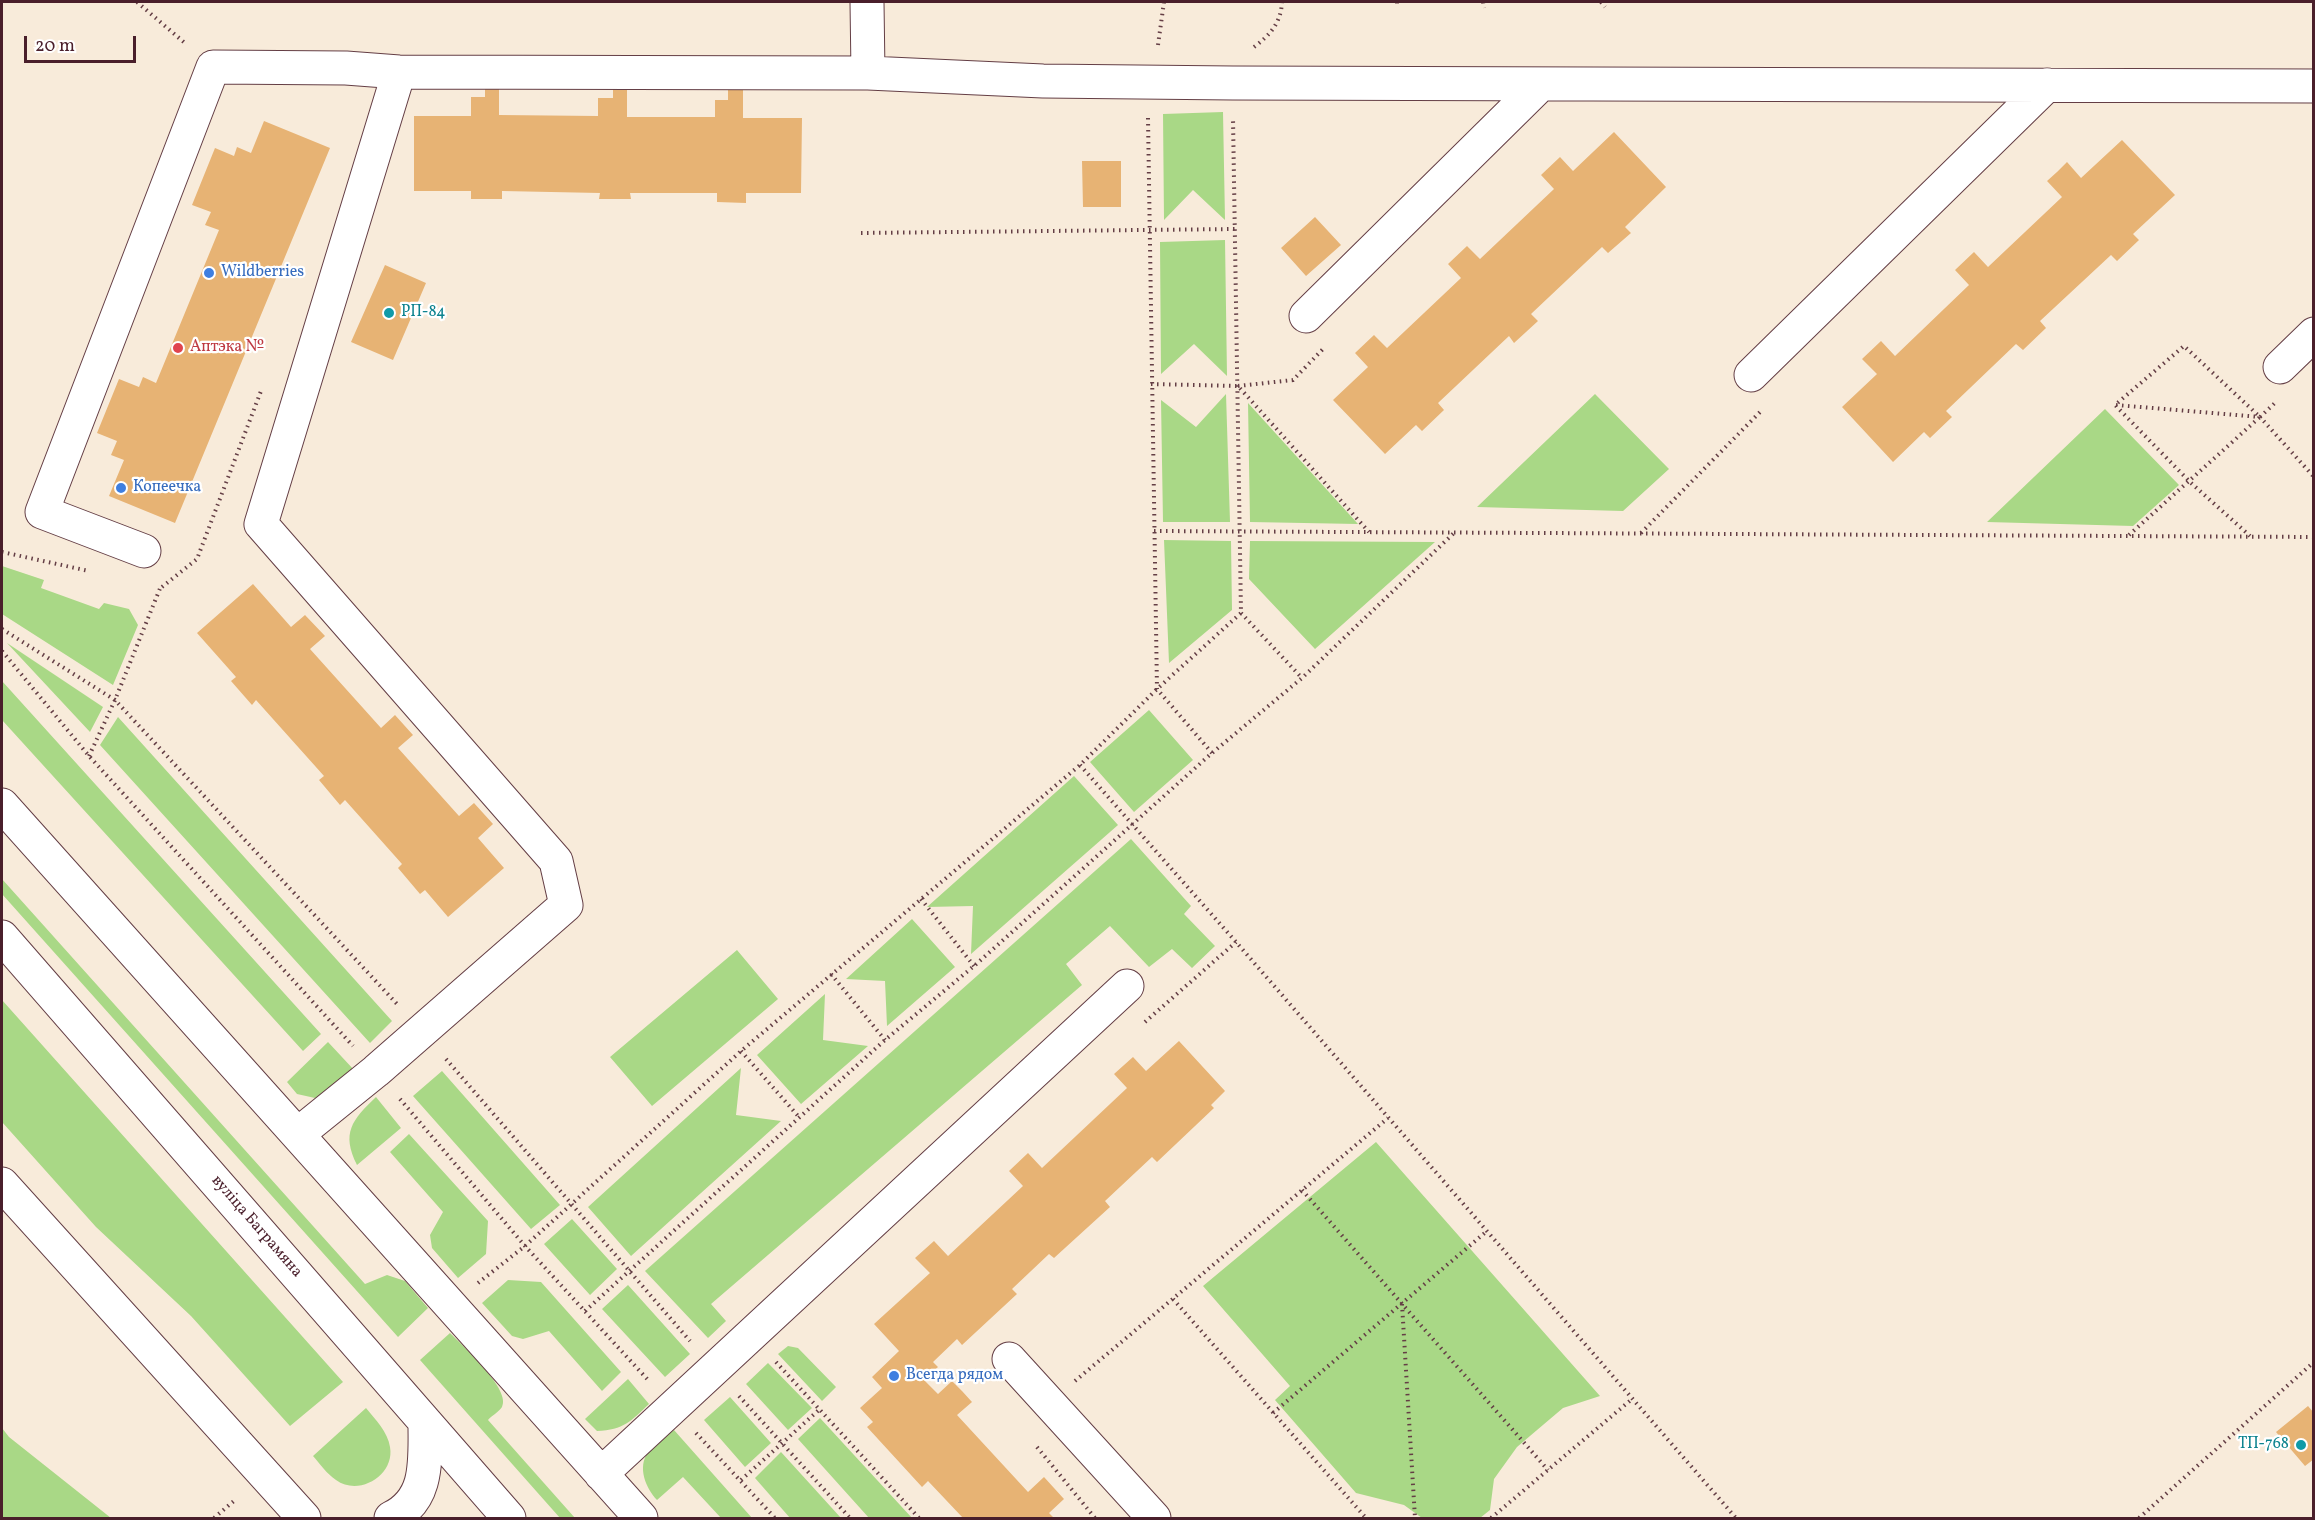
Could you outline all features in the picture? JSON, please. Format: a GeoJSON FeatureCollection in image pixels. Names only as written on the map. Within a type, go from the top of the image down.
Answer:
{"type":"FeatureCollection","features":[{"type":"Feature","properties":{"kind":"street"},"geometry":{"type":"LineString","coordinates":[[867,2],[868,73]]}},
{"type":"Feature","properties":{"kind":"street"},"geometry":{"type":"LineString","coordinates":[[144,551],[42,512],[213,67],[345,68],[399,72],[868,73],[1042,81],[2313,86]]}},
{"type":"Feature","properties":{"kind":"street"},"geometry":{"type":"LineString","coordinates":[[298,1134],[376,1071],[566,905],[556,861],[261,524],[399,72]]}},
{"type":"Feature","properties":{"kind":"street"},"geometry":{"type":"LineString","coordinates":[[1306,316],[1541,84]]}},
{"type":"Feature","properties":{"kind":"street"},"geometry":{"type":"LineString","coordinates":[[1751,375],[2047,85]]}},
{"type":"Feature","properties":{"kind":"street"},"geometry":{"type":"LineString","coordinates":[[2280,367],[2313,334]]}},
{"type":"Feature","properties":{"kind":"street"},"geometry":{"type":"LineString","coordinates":[[2,805],[641,1518]]}},
{"type":"Feature","properties":{"kind":"street","name":"вуліца Баграмяна"},"geometry":{"type":"LineString","coordinates":[[2,937],[509,1518]]}},
{"type":"Feature","properties":{"kind":"street"},"geometry":{"type":"LineString","coordinates":[[601,1474],[1127,986]]}},
{"type":"Feature","properties":{"kind":"street"},"geometry":{"type":"LineString","coordinates":[[2,1184],[304,1518]]}},
{"type":"Feature","properties":{"kind":"street"},"geometry":{"type":"LineString","coordinates":[[1009,1359],[1048,1403],[1136,1512]]}},
{"type":"Feature","properties":{"kind":"street"},"geometry":{"type":"LineString","coordinates":[[391,1518],[403,1512],[417,1495],[425,1471],[425,1424]]}},
{"type":"Feature","properties":{"kind":"path"},"geometry":{"type":"LineString","coordinates":[[137,2],[213,67]]}},
{"type":"Feature","properties":{"kind":"path"},"geometry":{"type":"LineString","coordinates":[[1164,2],[1148,109],[1157,689],[1212,753]]}},
{"type":"Feature","properties":{"kind":"path"},"geometry":{"type":"LineString","coordinates":[[1281,12],[1282,2]]}},
{"type":"Feature","properties":{"kind":"path"},"geometry":{"type":"LineString","coordinates":[[1397,2],[1397,8]]}},
{"type":"Feature","properties":{"kind":"path"},"geometry":{"type":"LineString","coordinates":[[1484,2],[1484,8]]}},
{"type":"Feature","properties":{"kind":"path"},"geometry":{"type":"LineString","coordinates":[[1600,2],[1605,7]]}},
{"type":"Feature","properties":{"kind":"path"},"geometry":{"type":"LineString","coordinates":[[1233,109],[1241,613],[1302,678]]}},
{"type":"Feature","properties":{"kind":"path"},"geometry":{"type":"LineString","coordinates":[[861,233],[1236,229]]}},
{"type":"Feature","properties":{"kind":"path"},"geometry":{"type":"LineString","coordinates":[[2115,405],[2184,346],[2260,417],[2313,477]]}},
{"type":"Feature","properties":{"kind":"path"},"geometry":{"type":"LineString","coordinates":[[1151,384],[1238,386],[1369,532]]}},
{"type":"Feature","properties":{"kind":"path"},"geometry":{"type":"LineString","coordinates":[[2115,405],[2260,417]]}},
{"type":"Feature","properties":{"kind":"path"},"geometry":{"type":"LineString","coordinates":[[2115,405],[2190,482],[2250,536]]}},
{"type":"Feature","properties":{"kind":"path"},"geometry":{"type":"LineString","coordinates":[[2128,536],[2260,417]]}},
{"type":"Feature","properties":{"kind":"path"},"geometry":{"type":"LineString","coordinates":[[1154,531],[2313,537]]}},
{"type":"Feature","properties":{"kind":"path"},"geometry":{"type":"LineString","coordinates":[[585,1311],[885,1040],[974,966],[1212,753],[1302,678],[1455,532]]}},
{"type":"Feature","properties":{"kind":"path"},"geometry":{"type":"LineString","coordinates":[[2,552],[96,573]]}},
{"type":"Feature","properties":{"kind":"path"},"geometry":{"type":"LineString","coordinates":[[89,756],[162,587],[151,584]]}},
{"type":"Feature","properties":{"kind":"path"},"geometry":{"type":"LineString","coordinates":[[470,1289],[525,1246],[831,974],[1080,765],[1157,689],[1241,613]]}},
{"type":"Feature","properties":{"kind":"path"},"geometry":{"type":"LineString","coordinates":[[1080,765],[1736,1518]]}},
{"type":"Feature","properties":{"kind":"path"},"geometry":{"type":"LineString","coordinates":[[921,899],[974,966]]}},
{"type":"Feature","properties":{"kind":"path"},"geometry":{"type":"LineString","coordinates":[[831,974],[885,1040]]}},
{"type":"Feature","properties":{"kind":"path"},"geometry":{"type":"LineString","coordinates":[[741,1052],[799,1117]]}},
{"type":"Feature","properties":{"kind":"path"},"geometry":{"type":"LineString","coordinates":[[1048,1403],[1388,1118]]}},
{"type":"Feature","properties":{"kind":"path"},"geometry":{"type":"LineString","coordinates":[[1302,1190],[1548,1470]]}},
{"type":"Feature","properties":{"kind":"path"},"geometry":{"type":"LineString","coordinates":[[1273,1413],[1487,1231]]}},
{"type":"Feature","properties":{"kind":"path"},"geometry":{"type":"LineString","coordinates":[[1173,1299],[1366,1518]]}},
{"type":"Feature","properties":{"kind":"path"},"geometry":{"type":"LineString","coordinates":[[1402,1303],[1415,1518]]}},
{"type":"Feature","properties":{"kind":"path"},"geometry":{"type":"LineString","coordinates":[[770,1355],[919,1518]]}},
{"type":"Feature","properties":{"kind":"path"},"geometry":{"type":"LineString","coordinates":[[2139,1518],[2313,1362]]}},
{"type":"Feature","properties":{"kind":"path"},"geometry":{"type":"LineString","coordinates":[[1491,1518],[1632,1399]]}},
{"type":"Feature","properties":{"kind":"path"},"geometry":{"type":"LineString","coordinates":[[741,1480],[820,1409]]}},
{"type":"Feature","properties":{"kind":"path"},"geometry":{"type":"LineString","coordinates":[[1035,1445],[1095,1518]]}},
{"type":"Feature","properties":{"kind":"path"},"geometry":{"type":"LineString","coordinates":[[214,1518],[235,1500]]}},
{"type":"Feature","properties":{"kind":"green space"},"geometry":{"type":"Polygon","coordinates":[[[1223,112],[1225,220],[1193,190],[1164,220],[1163,114],[1223,112]]]}},
{"type":"Feature","properties":{"kind":"green space"},"geometry":{"type":"Polygon","coordinates":[[[1225,240],[1227,376],[1194,344],[1161,374],[1160,242],[1225,240]]]}},
{"type":"Feature","properties":{"kind":"green space"},"geometry":{"type":"Polygon","coordinates":[[[1226,394],[1230,522],[1163,522],[1161,400],[1196,427],[1226,394]]]}},
{"type":"Feature","properties":{"kind":"green space"},"geometry":{"type":"Polygon","coordinates":[[[1595,394],[1669,469],[1623,511],[1477,507],[1595,394]]]}},
{"type":"Feature","properties":{"kind":"green space"},"geometry":{"type":"Polygon","coordinates":[[[1248,403],[1358,524],[1250,522],[1248,403]]]}},
{"type":"Feature","properties":{"kind":"green space"},"geometry":{"type":"Polygon","coordinates":[[[2105,409],[2179,485],[2133,526],[1987,522],[2105,409]]]}},
{"type":"Feature","properties":{"kind":"green space"},"geometry":{"type":"Polygon","coordinates":[[[1164,540],[1231,541],[1232,610],[1169,663],[1164,540]]]}},
{"type":"Feature","properties":{"kind":"green space"},"geometry":{"type":"Polygon","coordinates":[[[1250,541],[1435,542],[1315,649],[1249,579],[1250,541]]]}},
{"type":"Feature","properties":{"kind":"green space"},"geometry":{"type":"Polygon","coordinates":[[[2,566],[44,580],[41,588],[99,609],[104,603],[129,609],[138,625],[113,685],[2,614],[2,566]]]}},
{"type":"Feature","properties":{"kind":"green space"},"geometry":{"type":"Polygon","coordinates":[[[7,643],[103,707],[90,732],[7,643]]]}},
{"type":"Feature","properties":{"kind":"green space"},"geometry":{"type":"Polygon","coordinates":[[[2,681],[321,1034],[303,1051],[2,720],[2,681]]]}},
{"type":"Feature","properties":{"kind":"green space"},"geometry":{"type":"Polygon","coordinates":[[[1149,710],[1193,760],[1134,812],[1090,762],[1149,710]]]}},
{"type":"Feature","properties":{"kind":"green space"},"geometry":{"type":"Polygon","coordinates":[[[118,717],[392,1021],[370,1043],[100,745],[118,717]]]}},
{"type":"Feature","properties":{"kind":"green space"},"geometry":{"type":"Polygon","coordinates":[[[1074,776],[1118,825],[971,954],[973,906],[927,907],[1074,776]]]}},
{"type":"Feature","properties":{"kind":"green space"},"geometry":{"type":"Polygon","coordinates":[[[1131,839],[1191,906],[1184,914],[1215,946],[1192,968],[1172,949],[1149,967],[1110,926],[1066,964],[1082,985],[711,1304],[726,1321],[708,1338],[645,1271],[1131,839]]]}},
{"type":"Feature","properties":{"kind":"green space"},"geometry":{"type":"Polygon","coordinates":[[[2,879],[365,1284],[387,1275],[405,1281],[428,1308],[398,1337],[2,894],[2,879]]]}},
{"type":"Feature","properties":{"kind":"green space"},"geometry":{"type":"Polygon","coordinates":[[[912,919],[955,967],[887,1026],[885,981],[846,979],[912,919]]]}},
{"type":"Feature","properties":{"kind":"green space"},"geometry":{"type":"Polygon","coordinates":[[[737,950],[778,999],[652,1106],[610,1057],[737,950]]]}},
{"type":"Feature","properties":{"kind":"green space"},"geometry":{"type":"Polygon","coordinates":[[[825,994],[823,1040],[868,1046],[801,1104],[757,1055],[825,994]]]}},
{"type":"Feature","properties":{"kind":"green space"},"geometry":{"type":"Polygon","coordinates":[[[2,1000],[343,1382],[290,1426],[191,1316],[96,1227],[2,1122],[2,1000]]]}},
{"type":"Feature","properties":{"kind":"green space"},"geometry":{"type":"Polygon","coordinates":[[[328,1042],[355,1071],[330,1094],[315,1098],[297,1094],[287,1082],[328,1042]]]}},
{"type":"Feature","properties":{"kind":"green space"},"geometry":{"type":"Polygon","coordinates":[[[741,1068],[736,1115],[781,1121],[631,1256],[588,1207],[741,1068]]]}},
{"type":"Feature","properties":{"kind":"green space"},"geometry":{"type":"Polygon","coordinates":[[[442,1071],[560,1205],[531,1229],[413,1096],[442,1071]]]}},
{"type":"Feature","properties":{"kind":"green space"},"geometry":{"type":"Polygon","coordinates":[[[376,1097],[401,1128],[357,1165],[352,1154],[350,1135],[355,1120],[376,1097]]]}},
{"type":"Feature","properties":{"kind":"green space"},"geometry":{"type":"Polygon","coordinates":[[[409,1134],[488,1221],[486,1254],[458,1278],[432,1248],[430,1235],[443,1212],[390,1152],[409,1134]]]}},
{"type":"Feature","properties":{"kind":"green space"},"geometry":{"type":"Polygon","coordinates":[[[1376,1142],[1600,1396],[1563,1408],[1517,1447],[1494,1479],[1490,1510],[1480,1518],[1422,1518],[1404,1505],[1356,1493],[1275,1400],[1290,1386],[1203,1286],[1376,1142]]]}},
{"type":"Feature","properties":{"kind":"green space"},"geometry":{"type":"Polygon","coordinates":[[[572,1219],[617,1269],[590,1295],[544,1244],[572,1219]]]}},
{"type":"Feature","properties":{"kind":"green space"},"geometry":{"type":"Polygon","coordinates":[[[508,1280],[541,1282],[621,1372],[602,1391],[549,1331],[523,1339],[512,1336],[482,1303],[508,1280]]]}},
{"type":"Feature","properties":{"kind":"green space"},"geometry":{"type":"Polygon","coordinates":[[[628,1285],[690,1354],[665,1377],[602,1309],[628,1285]]]}},
{"type":"Feature","properties":{"kind":"green space"},"geometry":{"type":"Polygon","coordinates":[[[450,1333],[484,1368],[500,1390],[503,1399],[502,1407],[488,1420],[575,1518],[560,1518],[420,1360],[450,1333]]]}},
{"type":"Feature","properties":{"kind":"green space"},"geometry":{"type":"Polygon","coordinates":[[[788,1346],[798,1348],[836,1387],[822,1401],[778,1354],[788,1346]]]}},
{"type":"Feature","properties":{"kind":"green space"},"geometry":{"type":"Polygon","coordinates":[[[768,1363],[812,1408],[788,1430],[746,1384],[768,1363]]]}},
{"type":"Feature","properties":{"kind":"green space"},"geometry":{"type":"Polygon","coordinates":[[[628,1379],[649,1404],[626,1424],[614,1429],[597,1431],[585,1419],[628,1379]]]}},
{"type":"Feature","properties":{"kind":"green space"},"geometry":{"type":"Polygon","coordinates":[[[730,1397],[771,1443],[745,1467],[704,1420],[730,1397]]]}},
{"type":"Feature","properties":{"kind":"green space"},"geometry":{"type":"Polygon","coordinates":[[[366,1408],[387,1436],[390,1457],[387,1466],[374,1480],[355,1486],[345,1485],[330,1475],[313,1456],[366,1408]]]}},
{"type":"Feature","properties":{"kind":"green space"},"geometry":{"type":"Polygon","coordinates":[[[820,1418],[912,1518],[869,1518],[798,1439],[820,1418]]]}},
{"type":"Feature","properties":{"kind":"green space"},"geometry":{"type":"Polygon","coordinates":[[[2,1428],[9,1437],[111,1518],[2,1518],[2,1428]]]}},
{"type":"Feature","properties":{"kind":"green space"},"geometry":{"type":"Polygon","coordinates":[[[674,1430],[752,1518],[721,1518],[683,1477],[657,1500],[646,1484],[643,1465],[650,1449],[674,1430]]]}},
{"type":"Feature","properties":{"kind":"green space"},"geometry":{"type":"Polygon","coordinates":[[[781,1452],[841,1518],[790,1518],[755,1478],[781,1452]]]}},
{"type":"Feature","properties":{"kind":"building"},"geometry":{"type":"Polygon","coordinates":[[[485,85],[499,85],[499,115],[598,116],[598,98],[613,98],[613,85],[627,85],[627,117],[715,117],[715,100],[728,100],[728,86],[743,86],[743,118],[802,118],[801,193],[746,193],[746,203],[717,202],[717,193],[630,193],[631,199],[599,199],[600,193],[502,191],[502,199],[471,199],[471,191],[414,191],[414,116],[471,116],[471,97],[485,97],[485,85]]]}},
{"type":"Feature","properties":{"kind":"building"},"geometry":{"type":"Polygon","coordinates":[[[264,121],[330,148],[175,523],[109,496],[124,460],[111,455],[117,441],[97,433],[119,379],[139,387],[143,377],[156,383],[219,230],[205,225],[211,212],[192,205],[215,148],[234,156],[237,147],[251,153],[264,121]]]}},
{"type":"Feature","properties":{"kind":"building"},"geometry":{"type":"Polygon","coordinates":[[[1614,132],[1666,187],[1625,227],[1631,233],[1608,253],[1602,247],[1531,314],[1538,321],[1514,343],[1509,336],[1438,403],[1444,410],[1422,431],[1416,425],[1385,454],[1333,400],[1368,367],[1355,353],[1374,335],[1387,348],[1461,278],[1448,264],[1467,246],[1480,259],[1554,189],[1541,175],[1560,157],[1573,171],[1614,132]]]}},
{"type":"Feature","properties":{"kind":"building"},"geometry":{"type":"Polygon","coordinates":[[[2122,140],[2175,195],[2133,234],[2139,240],[2117,261],[2111,255],[2040,321],[2046,328],[2023,350],[2016,344],[1946,411],[1952,417],[1930,438],[1924,432],[1893,462],[1842,407],[1877,374],[1862,359],[1881,341],[1895,356],[1969,285],[1955,270],[1974,252],[1988,267],[2062,197],[2047,181],[2067,162],[2081,178],[2122,140]]]}},
{"type":"Feature","properties":{"kind":"building"},"geometry":{"type":"Polygon","coordinates":[[[1082,161],[1121,161],[1121,207],[1083,207],[1082,161]]]}},
{"type":"Feature","properties":{"kind":"building"},"geometry":{"type":"Polygon","coordinates":[[[1315,217],[1341,245],[1306,276],[1281,248],[1315,217]]]}},
{"type":"Feature","properties":{"kind":"building","name":"РП-84"},"geometry":{"type":"Polygon","coordinates":[[[385,265],[426,283],[393,360],[351,342],[385,265]]]}},
{"type":"Feature","properties":{"kind":"building"},"geometry":{"type":"Polygon","coordinates":[[[253,584],[291,627],[305,615],[325,636],[310,649],[381,728],[395,715],[413,735],[398,748],[459,816],[474,803],[493,824],[478,838],[504,868],[448,917],[425,890],[420,894],[398,868],[402,864],[345,800],[340,805],[319,780],[324,776],[256,700],[252,705],[231,681],[236,677],[197,633],[253,584]]]}},
{"type":"Feature","properties":{"kind":"building"},"geometry":{"type":"Polygon","coordinates":[[[1179,1041],[1225,1091],[1211,1105],[1214,1108],[1157,1162],[1152,1157],[1105,1201],[1110,1207],[1054,1258],[1049,1254],[1012,1289],[1017,1294],[962,1345],[957,1339],[933,1362],[938,1367],[924,1380],[938,1394],[952,1381],[962,1391],[972,1402],[957,1415],[1028,1492],[1044,1477],[1064,1499],[1049,1513],[1054,1518],[963,1518],[928,1481],[922,1487],[867,1427],[873,1422],[860,1408],[882,1388],[872,1377],[899,1351],[874,1324],[930,1273],[915,1258],[934,1241],[948,1256],[1023,1186],[1009,1171],[1028,1153],[1042,1168],[1127,1088],[1114,1074],[1133,1057],[1146,1071],[1179,1041]]]}},
{"type":"Feature","properties":{"kind":"building","name":"ТП-768"},"geometry":{"type":"Polygon","coordinates":[[[2308,1406],[2314,1413],[2314,1459],[2305,1466],[2276,1432],[2308,1406]]]}},
{"type":"Feature","properties":{"kind":"place","name":"Wildberries"},"geometry":{"type":"Point","coordinates":[209,273]}},
{"type":"Feature","properties":{"kind":"place","name":"РП-84"},"geometry":{"type":"Point","coordinates":[389,313]}},
{"type":"Feature","properties":{"kind":"place","name":"Аптэка №"},"geometry":{"type":"Point","coordinates":[178,348]}},
{"type":"Feature","properties":{"kind":"place","name":"Копеечка"},"geometry":{"type":"Point","coordinates":[121,488]}},
{"type":"Feature","properties":{"kind":"place","name":"Всегда рядом"},"geometry":{"type":"Point","coordinates":[894,1376]}},
{"type":"Feature","properties":{"kind":"place","name":"ТП-768"},"geometry":{"type":"Point","coordinates":[2301,1445]}}]}
